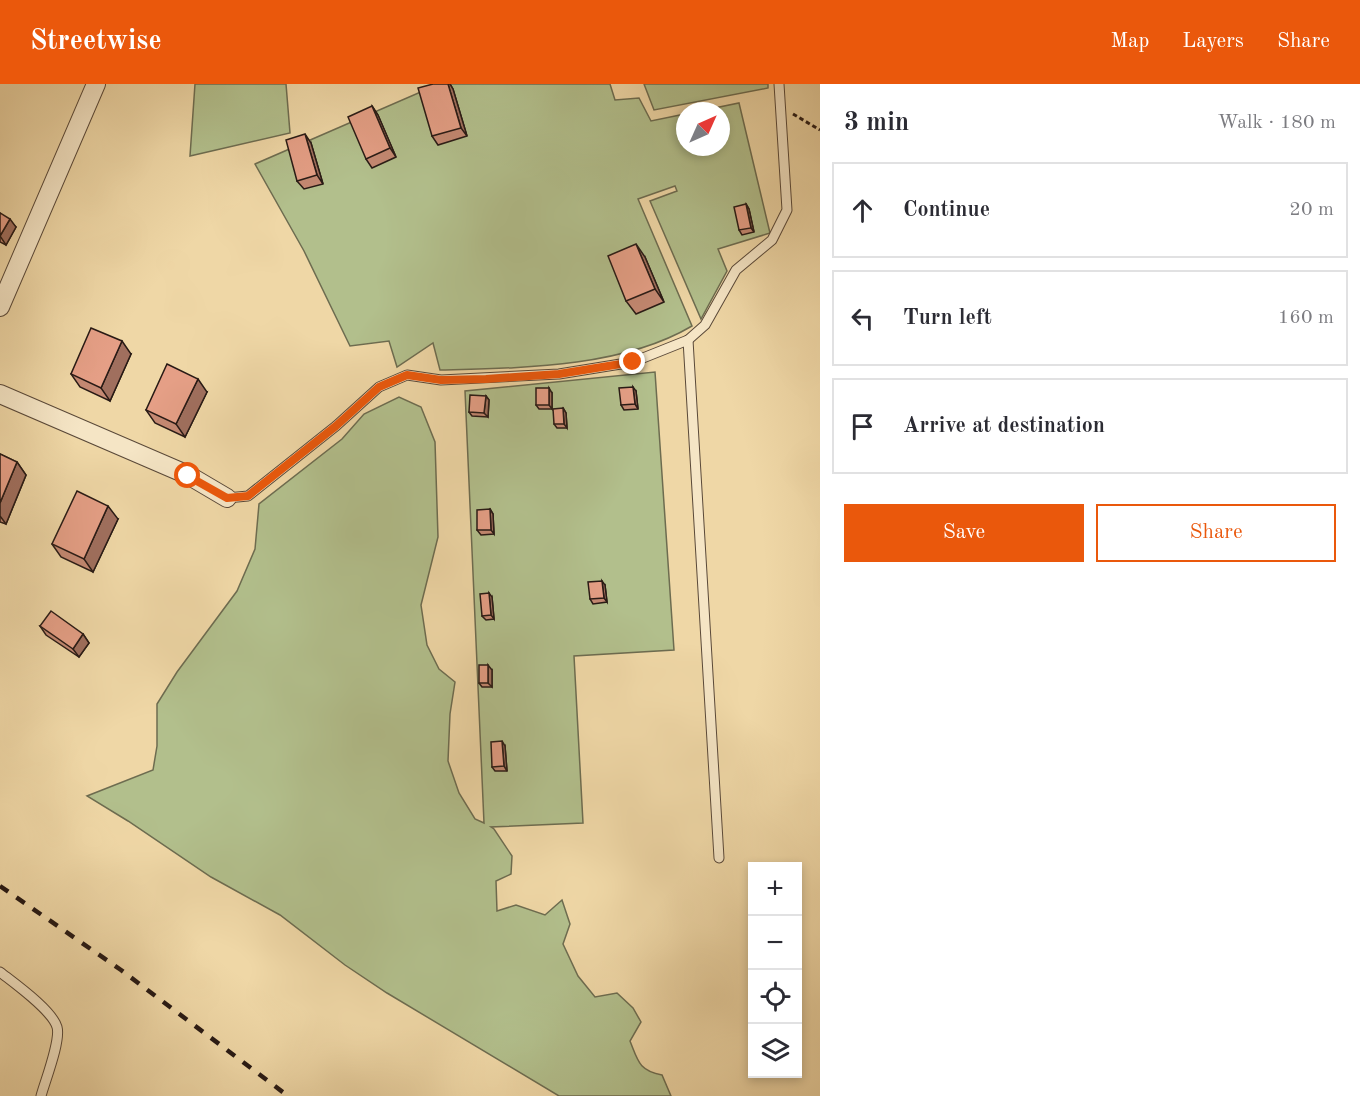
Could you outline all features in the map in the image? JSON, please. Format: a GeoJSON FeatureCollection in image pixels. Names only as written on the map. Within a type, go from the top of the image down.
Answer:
{"type":"FeatureCollection","features":[{"type":"Feature","properties":{"kind":"street"},"geometry":{"type":"LineString","coordinates":[[0,307],[96,84]]}},
{"type":"Feature","properties":{"kind":"street"},"geometry":{"type":"LineString","coordinates":[[0,394],[188,476],[227,498]]}},
{"type":"Feature","properties":{"kind":"lane"},"geometry":{"type":"LineString","coordinates":[[227,498],[248,496],[336,426],[379,387],[407,375],[441,380],[559,374],[633,362],[688,340],[705,325],[736,270],[772,240],[787,210],[779,84]]}},
{"type":"Feature","properties":{"kind":"lane"},"geometry":{"type":"LineString","coordinates":[[688,340],[719,858]]}},
{"type":"Feature","properties":{"kind":"lane"},"geometry":{"type":"LineString","coordinates":[[0,972],[42,1006],[57,1027],[56,1046],[41,1096]]}},
{"type":"Feature","properties":{"kind":"path"},"geometry":{"type":"LineString","coordinates":[[780,106],[820,130]]}},
{"type":"Feature","properties":{"kind":"green space"},"geometry":{"type":"Polygon","coordinates":[[[195,84],[286,84],[290,133],[190,156],[195,84]]]}},
{"type":"Feature","properties":{"kind":"green space"},"geometry":{"type":"Polygon","coordinates":[[[439,84],[610,84],[615,100],[639,98],[651,121],[676,116],[676,156],[730,156],[730,105],[739,103],[770,233],[718,249],[727,271],[701,319],[650,201],[677,191],[675,186],[638,199],[692,326],[664,340],[634,350],[569,363],[440,370],[433,343],[397,367],[389,341],[350,346],[304,251],[255,164],[439,84]]]}},
{"type":"Feature","properties":{"kind":"green space"},"geometry":{"type":"Polygon","coordinates":[[[644,84],[768,84],[768,88],[695,102],[676,102],[676,106],[654,110],[644,84]]]}},
{"type":"Feature","properties":{"kind":"green space"},"geometry":{"type":"Polygon","coordinates":[[[655,372],[674,650],[574,656],[583,823],[491,827],[512,856],[511,874],[496,881],[497,911],[516,905],[545,915],[562,900],[570,924],[563,944],[578,976],[595,997],[617,993],[633,1008],[641,1022],[630,1041],[635,1054],[644,1068],[662,1075],[671,1096],[559,1096],[387,993],[345,965],[280,915],[211,877],[87,796],[153,770],[157,746],[157,704],[177,672],[237,591],[255,549],[259,504],[342,439],[364,414],[399,397],[421,407],[435,442],[438,537],[421,605],[427,645],[439,669],[455,682],[450,714],[448,761],[459,793],[475,819],[484,823],[465,391],[655,372]]]}},
{"type":"Feature","properties":{"kind":"building"},"geometry":{"type":"Polygon","coordinates":[[[433,84],[448,84],[461,128],[432,136],[418,88],[433,84]]]}},
{"type":"Feature","properties":{"kind":"building"},"geometry":{"type":"Polygon","coordinates":[[[372,106],[390,148],[366,159],[348,117],[372,106]]]}},
{"type":"Feature","properties":{"kind":"building"},"geometry":{"type":"Polygon","coordinates":[[[305,134],[317,175],[297,181],[286,140],[305,134]]]}},
{"type":"Feature","properties":{"kind":"building"},"geometry":{"type":"Polygon","coordinates":[[[746,204],[751,228],[739,230],[734,207],[746,204]]]}},
{"type":"Feature","properties":{"kind":"building"},"geometry":{"type":"Polygon","coordinates":[[[0,213],[10,219],[0,236],[0,213]]]}},
{"type":"Feature","properties":{"kind":"building"},"geometry":{"type":"Polygon","coordinates":[[[636,244],[655,289],[626,301],[608,256],[636,244]]]}},
{"type":"Feature","properties":{"kind":"building"},"geometry":{"type":"Polygon","coordinates":[[[91,328],[122,341],[101,388],[71,374],[91,328]]]}},
{"type":"Feature","properties":{"kind":"building"},"geometry":{"type":"Polygon","coordinates":[[[167,364],[198,379],[176,424],[146,410],[167,364]]]}},
{"type":"Feature","properties":{"kind":"building"},"geometry":{"type":"Polygon","coordinates":[[[633,387],[635,404],[621,405],[619,388],[633,387]]]}},
{"type":"Feature","properties":{"kind":"building"},"geometry":{"type":"Polygon","coordinates":[[[536,388],[549,388],[549,405],[536,405],[536,388]]]}},
{"type":"Feature","properties":{"kind":"building"},"geometry":{"type":"Polygon","coordinates":[[[470,395],[486,396],[484,413],[469,412],[470,395]]]}},
{"type":"Feature","properties":{"kind":"building"},"geometry":{"type":"Polygon","coordinates":[[[563,408],[564,424],[554,424],[553,409],[563,408]]]}},
{"type":"Feature","properties":{"kind":"building"},"geometry":{"type":"Polygon","coordinates":[[[0,454],[17,462],[0,503],[0,454]]]}},
{"type":"Feature","properties":{"kind":"building"},"geometry":{"type":"Polygon","coordinates":[[[77,491],[108,506],[84,559],[52,544],[77,491]]]}},
{"type":"Feature","properties":{"kind":"building"},"geometry":{"type":"Polygon","coordinates":[[[490,509],[491,530],[477,530],[477,510],[490,509]]]}},
{"type":"Feature","properties":{"kind":"building"},"geometry":{"type":"Polygon","coordinates":[[[602,581],[604,598],[590,599],[588,582],[602,581]]]}},
{"type":"Feature","properties":{"kind":"building"},"geometry":{"type":"Polygon","coordinates":[[[489,593],[491,615],[482,616],[480,594],[489,593]]]}},
{"type":"Feature","properties":{"kind":"building"},"geometry":{"type":"Polygon","coordinates":[[[51,611],[83,634],[73,649],[40,626],[51,611]]]}},
{"type":"Feature","properties":{"kind":"building"},"geometry":{"type":"Polygon","coordinates":[[[479,665],[488,665],[488,683],[479,683],[479,665]]]}},
{"type":"Feature","properties":{"kind":"building"},"geometry":{"type":"Polygon","coordinates":[[[502,741],[504,766],[492,767],[491,742],[502,741]]]}},
{"type":"Feature","properties":{"kind":"railway"},"geometry":{"type":"LineString","coordinates":[[0,886],[121,970],[288,1096]]}},
{"type":"Feature","properties":{"kind":"route"},"geometry":{"type":"LineString","coordinates":[[188,476],[227,498],[248,496],[336,426],[379,387],[407,375],[441,380],[486,379],[559,374],[633,362]]}}]}
